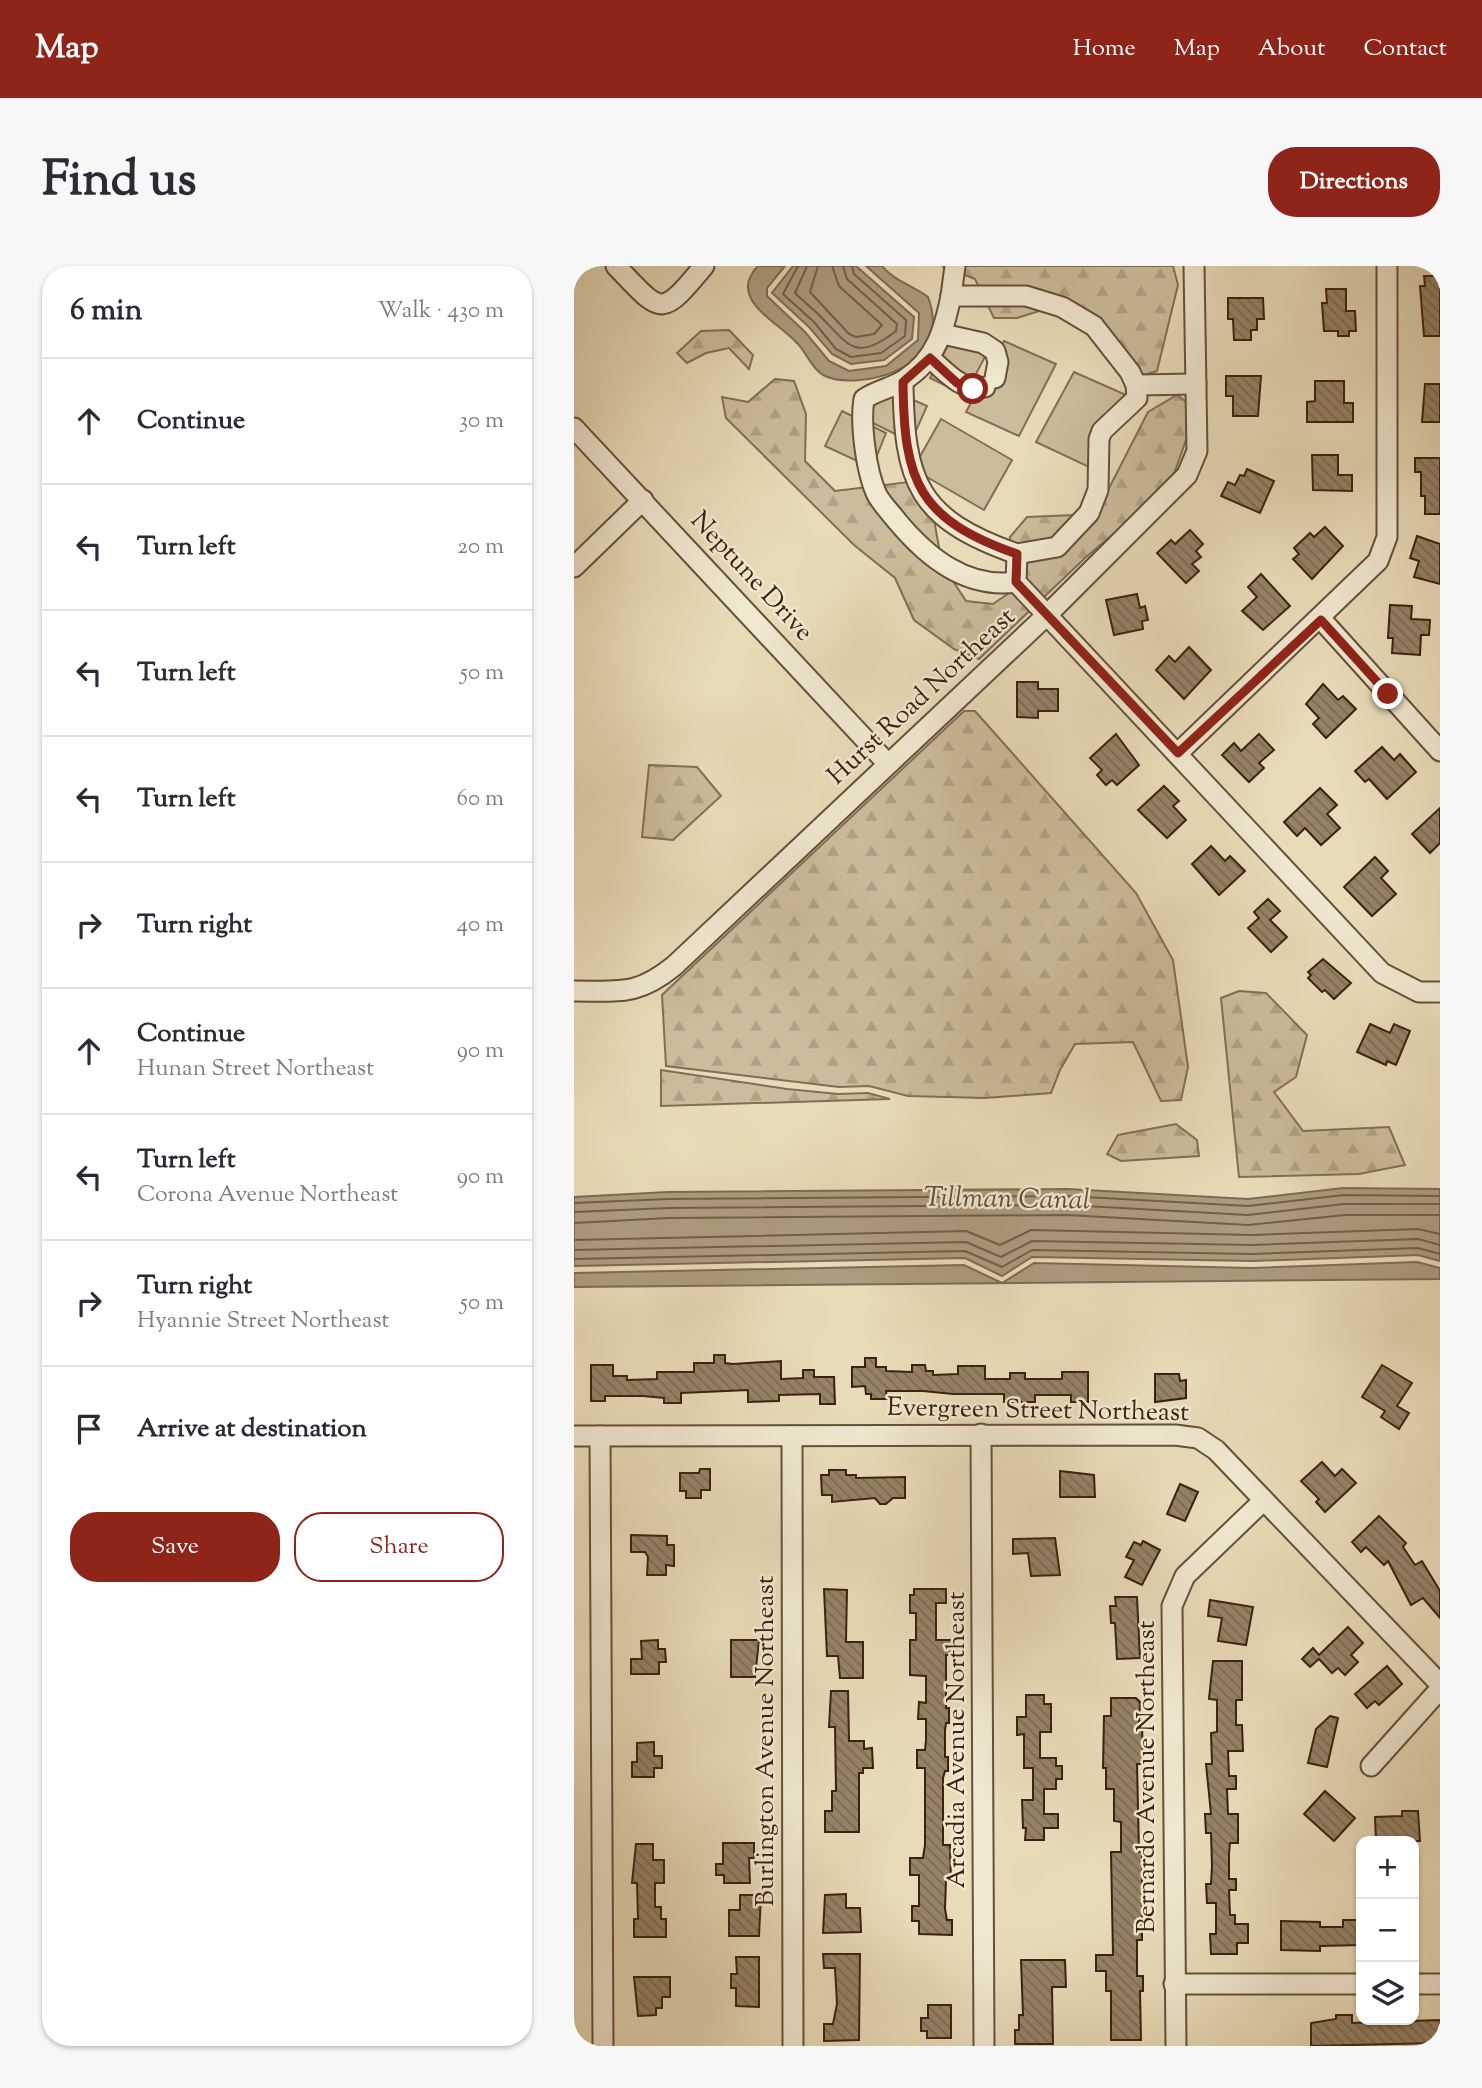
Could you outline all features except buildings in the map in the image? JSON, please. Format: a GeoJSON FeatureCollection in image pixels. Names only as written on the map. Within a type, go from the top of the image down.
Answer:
{"type":"FeatureCollection","features":[{"type":"Feature","properties":{"kind":"street"},"geometry":{"type":"LineString","coordinates":[[616,266],[645,296],[654,303],[664,304],[676,301],[704,266]]}},
{"type":"Feature","properties":{"kind":"street"},"geometry":{"type":"LineString","coordinates":[[955,266],[943,334],[930,358],[903,382],[878,389],[864,399],[862,413],[866,447],[877,495],[920,550],[964,577],[999,584],[1016,582]]}},
{"type":"Feature","properties":{"kind":"street","name":"Hurst Road Northeast"},"geometry":{"type":"LineString","coordinates":[[574,991],[627,991],[650,985],[684,957],[1048,614],[1187,475],[1198,450],[1194,266]]}},
{"type":"Feature","properties":{"kind":"street"},"geometry":{"type":"LineString","coordinates":[[1178,753],[1321,620],[1378,561],[1387,537],[1387,266]]}},
{"type":"Feature","properties":{"kind":"street"},"geometry":{"type":"LineString","coordinates":[[903,382],[904,433],[913,474],[921,491],[941,518],[991,545],[1017,554],[1057,547],[1089,513],[1098,491],[1097,468],[1102,431],[1137,398],[1136,385],[1094,326],[1062,307],[1027,296],[951,296]]}},
{"type":"Feature","properties":{"kind":"street"},"geometry":{"type":"LineString","coordinates":[[930,358],[957,383],[973,389],[990,382],[998,362],[995,351],[984,342],[943,334]]}},
{"type":"Feature","properties":{"kind":"street"},"geometry":{"type":"LineString","coordinates":[[1136,385],[1196,384]]}},
{"type":"Feature","properties":{"kind":"street","name":"Neptune Drive"},"geometry":{"type":"LineString","coordinates":[[574,428],[888,764]]}},
{"type":"Feature","properties":{"kind":"street"},"geometry":{"type":"LineString","coordinates":[[574,567],[643,500]]}},
{"type":"Feature","properties":{"kind":"street"},"geometry":{"type":"LineString","coordinates":[[1017,554],[1016,582],[1382,972],[1419,992],[1440,992]]}},
{"type":"Feature","properties":{"kind":"street"},"geometry":{"type":"LineString","coordinates":[[1321,620],[1440,751]]}},
{"type":"Feature","properties":{"kind":"street","name":"Evergreen Street Northeast"},"geometry":{"type":"LineString","coordinates":[[574,1436],[981,1434],[1175,1435],[1198,1438],[1216,1450],[1440,1686]]}},
{"type":"Feature","properties":{"kind":"street","name":"Arcadia Avenue Northeast"},"geometry":{"type":"LineString","coordinates":[[981,1434],[985,2046]]}},
{"type":"Feature","properties":{"kind":"street"},"geometry":{"type":"LineString","coordinates":[[600,1436],[603,2046]]}},
{"type":"Feature","properties":{"kind":"street","name":"Burlington Avenue Northeast"},"geometry":{"type":"LineString","coordinates":[[792,1436],[793,2046]]}},
{"type":"Feature","properties":{"kind":"street","name":"Bernardo Avenue Northeast"},"geometry":{"type":"LineString","coordinates":[[1175,2046],[1172,1606],[1185,1576],[1263,1501]]}},
{"type":"Feature","properties":{"kind":"street"},"geometry":{"type":"LineString","coordinates":[[1371,1766],[1440,1686]]}},
{"type":"Feature","properties":{"kind":"street"},"geometry":{"type":"LineString","coordinates":[[1174,1984],[1356,1984]]}},
{"type":"Feature","properties":{"kind":"street"},"geometry":{"type":"LineString","coordinates":[[1419,1984],[1440,1984]]}},
{"type":"Feature","properties":{"kind":"green space"},"geometry":{"type":"Polygon","coordinates":[[[942,266],[1173,266],[1178,285],[1157,371],[1138,377],[1109,362],[1085,328],[1052,307],[1017,318],[994,318],[975,279],[942,266]]]}},
{"type":"Feature","properties":{"kind":"green space"},"geometry":{"type":"Polygon","coordinates":[[[729,330],[753,355],[749,369],[729,348],[706,353],[687,363],[677,353],[701,331],[729,330]]]}},
{"type":"Feature","properties":{"kind":"green space"},"geometry":{"type":"Polygon","coordinates":[[[954,335],[988,351],[965,395],[930,378],[954,335]]]}},
{"type":"Feature","properties":{"kind":"green space"},"geometry":{"type":"Polygon","coordinates":[[[1004,341],[1056,364],[1019,436],[966,412],[1004,341]]]}},
{"type":"Feature","properties":{"kind":"green space"},"geometry":{"type":"Polygon","coordinates":[[[1074,372],[1126,395],[1089,467],[1036,442],[1074,372]]]}},
{"type":"Feature","properties":{"kind":"green space"},"geometry":{"type":"Polygon","coordinates":[[[775,379],[794,381],[806,414],[805,461],[835,491],[909,482],[931,503],[942,564],[966,601],[993,604],[1009,593],[1010,537],[1027,517],[1075,515],[1104,498],[1148,412],[1177,395],[1188,403],[1187,437],[1174,474],[1151,502],[1085,558],[979,659],[954,649],[914,620],[895,578],[854,545],[726,418],[722,397],[748,402],[775,379]]]}},
{"type":"Feature","properties":{"kind":"green space"},"geometry":{"type":"Polygon","coordinates":[[[880,385],[927,406],[911,442],[865,419],[880,385]]]}},
{"type":"Feature","properties":{"kind":"green space"},"geometry":{"type":"Polygon","coordinates":[[[842,411],[886,433],[872,468],[825,446],[842,411]]]}},
{"type":"Feature","properties":{"kind":"green space"},"geometry":{"type":"Polygon","coordinates":[[[941,419],[1012,460],[984,510],[913,469],[941,419]]]}},
{"type":"Feature","properties":{"kind":"green space"},"geometry":{"type":"Polygon","coordinates":[[[964,711],[975,711],[1136,893],[1173,960],[1188,1067],[1181,1100],[1161,1101],[1133,1042],[1075,1044],[1051,1093],[985,1098],[908,1096],[869,1086],[839,1087],[666,1066],[662,995],[964,711]]]}},
{"type":"Feature","properties":{"kind":"green space"},"geometry":{"type":"Polygon","coordinates":[[[649,765],[697,767],[721,796],[673,840],[642,837],[649,765]]]}},
{"type":"Feature","properties":{"kind":"green space"},"geometry":{"type":"Polygon","coordinates":[[[1239,991],[1266,993],[1307,1035],[1296,1077],[1274,1092],[1303,1131],[1389,1127],[1405,1165],[1359,1174],[1239,1177],[1221,998],[1239,991]]]}},
{"type":"Feature","properties":{"kind":"green space"},"geometry":{"type":"Polygon","coordinates":[[[661,1070],[787,1089],[838,1094],[868,1093],[890,1099],[661,1106],[661,1070]]]}},
{"type":"Feature","properties":{"kind":"green space"},"geometry":{"type":"Polygon","coordinates":[[[1176,1124],[1197,1140],[1199,1156],[1121,1161],[1107,1154],[1118,1135],[1176,1124]]]}},
{"type":"Feature","properties":{"kind":"water"},"geometry":{"type":"Polygon","coordinates":[[[758,266],[785,266],[767,288],[767,296],[805,332],[829,361],[849,371],[886,366],[918,340],[919,313],[866,266],[882,266],[892,276],[928,297],[932,330],[927,344],[907,365],[877,377],[846,380],[823,375],[800,346],[767,317],[751,298],[748,288],[750,278],[758,266]]]}},
{"type":"Feature","properties":{"kind":"water"},"geometry":{"type":"Polygon","coordinates":[[[793,266],[856,266],[914,317],[912,339],[884,360],[851,364],[832,354],[809,327],[772,293],[793,266]]]}},
{"type":"Feature","properties":{"kind":"water","name":"Tillman Canal"},"geometry":{"type":"Polygon","coordinates":[[[1343,1188],[1440,1189],[1440,1261],[1418,1255],[1253,1261],[1032,1257],[1002,1276],[965,1258],[574,1266],[574,1197],[668,1192],[1068,1189],[1248,1199],[1343,1188]]]}},
{"type":"Feature","properties":{"kind":"water"},"geometry":{"type":"Polygon","coordinates":[[[1417,1262],[1440,1268],[1440,1279],[574,1287],[574,1273],[964,1265],[1002,1283],[1034,1263],[1252,1268],[1417,1262]]]}},
{"type":"Feature","properties":{"kind":"route"},"geometry":{"type":"LineString","coordinates":[[973,389],[957,383],[930,358],[903,382],[904,433],[913,474],[921,491],[941,518],[991,545],[1017,554],[1016,582],[1178,753],[1321,620],[1388,694]]}}]}
